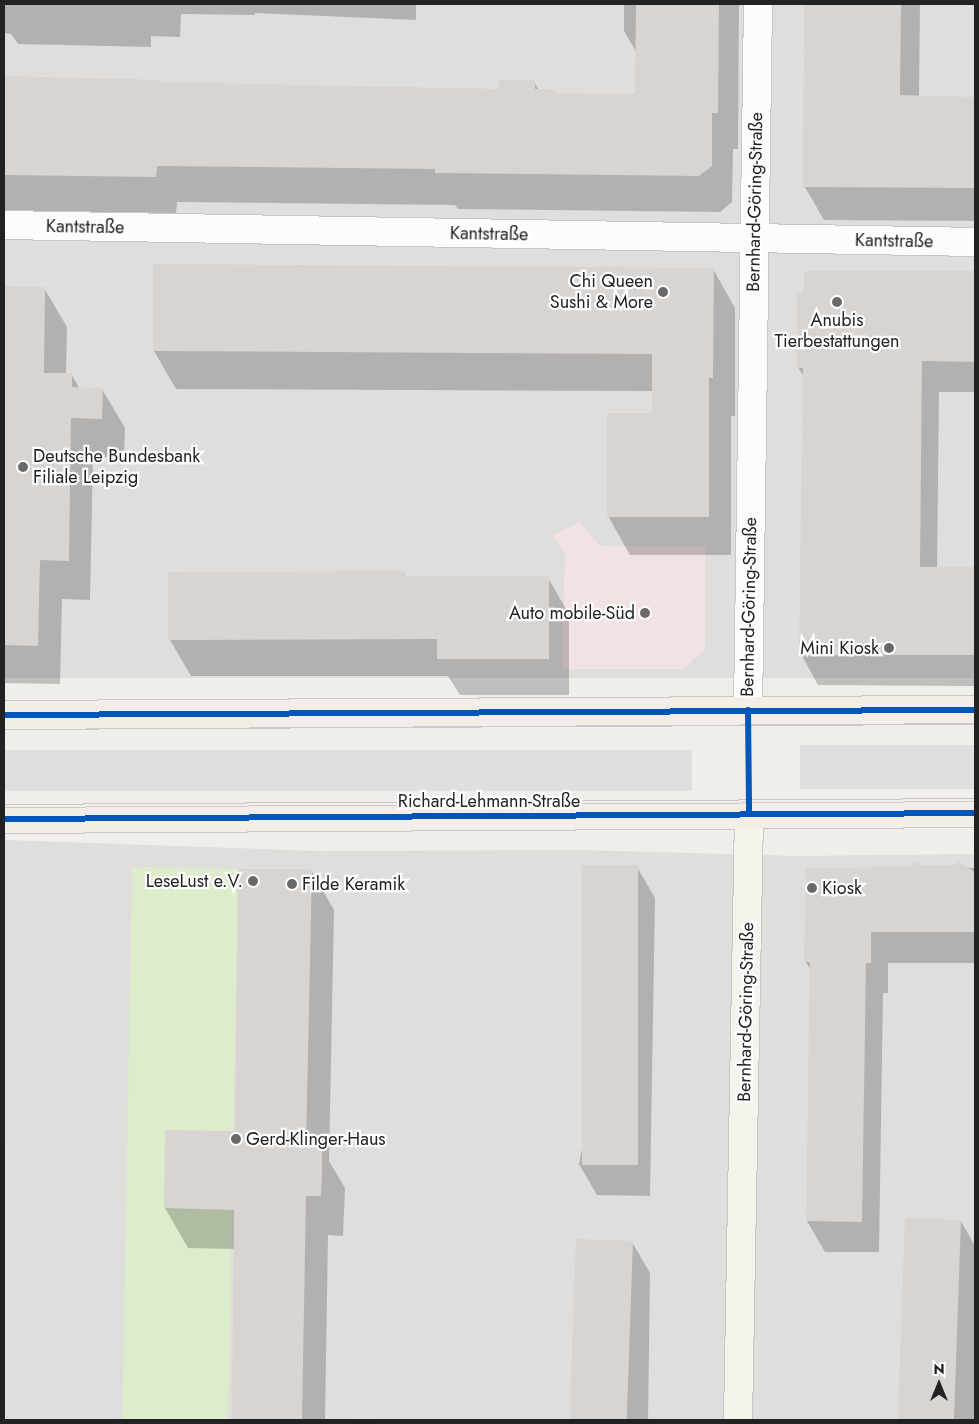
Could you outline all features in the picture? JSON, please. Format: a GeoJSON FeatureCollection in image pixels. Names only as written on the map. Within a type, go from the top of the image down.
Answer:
{"type":"FeatureCollection","features":[{"type":"Feature","properties":{"kind":"main road"},"geometry":{"type":"LineString","coordinates":[[4,715],[975,710]]}},
{"type":"Feature","properties":{"kind":"main road","name":"Richard-Lehmann-Straße"},"geometry":{"type":"LineString","coordinates":[[4,819],[975,813]]}},
{"type":"Feature","properties":{"kind":"street","name":"Bernhard-Göring-Straße"},"geometry":{"type":"LineString","coordinates":[[748,710],[758,4]]}},
{"type":"Feature","properties":{"kind":"street","name":"Kantstraße"},"geometry":{"type":"LineString","coordinates":[[4,225],[975,242]]}},
{"type":"Feature","properties":{"kind":"street","name":"Bernhard-Göring-Straße"},"geometry":{"type":"LineString","coordinates":[[738,1420],[749,814]]}},
{"type":"Feature","properties":{"kind":"shaded area"},"geometry":{"type":"Polygon","coordinates":[[[4,4],[975,4],[975,678],[4,678],[4,4]]]}},
{"type":"Feature","properties":{"kind":"shaded area"},"geometry":{"type":"Polygon","coordinates":[[[580,522],[600,546],[705,547],[705,649],[683,669],[562,669],[565,554],[552,535],[580,522]]]}},
{"type":"Feature","properties":{"kind":"shaded area"},"geometry":{"type":"Polygon","coordinates":[[[800,745],[975,745],[975,789],[800,789],[800,745]]]}},
{"type":"Feature","properties":{"kind":"shaded area"},"geometry":{"type":"Polygon","coordinates":[[[4,750],[692,750],[692,791],[4,791],[4,750]]]}},
{"type":"Feature","properties":{"kind":"shaded area"},"geometry":{"type":"Polygon","coordinates":[[[4,840],[318,851],[582,850],[798,856],[975,854],[975,1420],[4,1420],[4,840]]]}},
{"type":"Feature","properties":{"kind":"shaded area"},"geometry":{"type":"Polygon","coordinates":[[[360,872],[385,872],[385,1205],[360,1205],[360,872]]]}},
{"type":"Feature","properties":{"kind":"shaded area"},"geometry":{"type":"Polygon","coordinates":[[[12,1078],[112,1079],[108,1420],[4,1420],[4,1190],[12,1078]]]}},
{"type":"Feature","properties":{"kind":"shaded area"},"geometry":{"type":"Polygon","coordinates":[[[356,1262],[382,1263],[376,1420],[350,1420],[356,1262]]]}},
{"type":"Feature","properties":{"kind":"green space"},"geometry":{"type":"Polygon","coordinates":[[[132,867],[238,869],[228,1420],[122,1420],[132,867]]]}},
{"type":"Feature","properties":{"kind":"building"},"geometry":{"type":"Polygon","coordinates":[[[636,4],[719,4],[718,113],[712,113],[712,166],[699,176],[435,173],[435,169],[157,166],[156,177],[4,175],[4,76],[159,80],[159,82],[499,89],[499,80],[535,80],[535,89],[554,89],[554,93],[635,94],[636,4]]]}},
{"type":"Feature","properties":{"kind":"building"},"geometry":{"type":"Polygon","coordinates":[[[804,4],[901,4],[900,95],[975,97],[975,188],[803,187],[804,4]]]}},
{"type":"Feature","properties":{"kind":"building"},"geometry":{"type":"Polygon","coordinates":[[[153,264],[714,268],[713,378],[709,378],[709,517],[607,517],[607,413],[652,413],[652,354],[153,351],[153,264]]]}},
{"type":"Feature","properties":{"kind":"building"},"geometry":{"type":"Polygon","coordinates":[[[804,271],[975,271],[975,362],[922,361],[920,567],[975,567],[975,655],[799,655],[803,368],[797,368],[797,293],[804,293],[804,271]]]}},
{"type":"Feature","properties":{"kind":"building","name":"Deutsche Bundesbank Filiale Leipzig"},"geometry":{"type":"Polygon","coordinates":[[[4,286],[45,287],[44,373],[72,373],[72,387],[103,388],[102,419],[71,418],[69,561],[40,560],[38,646],[4,645],[4,286]]]}},
{"type":"Feature","properties":{"kind":"building"},"geometry":{"type":"Polygon","coordinates":[[[404,571],[404,576],[549,576],[549,659],[437,659],[437,639],[168,640],[168,572],[404,571]]]}},
{"type":"Feature","properties":{"kind":"building"},"geometry":{"type":"Polygon","coordinates":[[[917,862],[923,865],[954,865],[959,862],[975,872],[975,932],[871,932],[871,963],[866,963],[862,1222],[806,1221],[810,962],[804,962],[806,868],[910,867],[917,862]]]}},
{"type":"Feature","properties":{"kind":"building"},"geometry":{"type":"Polygon","coordinates":[[[582,865],[638,865],[638,1165],[582,1165],[582,865]]]}},
{"type":"Feature","properties":{"kind":"building","name":"Gerd-Klinger-Haus"},"geometry":{"type":"Polygon","coordinates":[[[238,869],[312,869],[306,1147],[322,1147],[322,1173],[321,1196],[306,1196],[302,1420],[232,1420],[234,1210],[164,1208],[165,1130],[235,1131],[238,869]]]}},
{"type":"Feature","properties":{"kind":"building"},"geometry":{"type":"Polygon","coordinates":[[[905,1218],[961,1220],[954,1420],[898,1420],[905,1218]]]}},
{"type":"Feature","properties":{"kind":"building"},"geometry":{"type":"Polygon","coordinates":[[[576,1239],[633,1241],[627,1420],[570,1420],[576,1239]]]}},
{"type":"Feature","properties":{"kind":"tram line"},"geometry":{"type":"LineString","coordinates":[[4,729],[975,723]]}},
{"type":"Feature","properties":{"kind":"tram line"},"geometry":{"type":"LineString","coordinates":[[4,807],[975,801]]}},
{"type":"Feature","properties":{"kind":"cycle path"},"geometry":{"type":"LineString","coordinates":[[748,710],[749,814]]}},
{"type":"Feature","properties":{"kind":"cycle path"},"geometry":{"type":"LineString","coordinates":[[4,715],[975,710]]}},
{"type":"Feature","properties":{"kind":"cycle path"},"geometry":{"type":"LineString","coordinates":[[4,819],[975,813]]}},
{"type":"Feature","properties":{"kind":"place","name":"Chi Queen Sushi & More"},"geometry":{"type":"Point","coordinates":[663,292]}},
{"type":"Feature","properties":{"kind":"place","name":"Anubis Tierbestattungen"},"geometry":{"type":"Point","coordinates":[837,302]}},
{"type":"Feature","properties":{"kind":"place","name":"Deutsche Bundesbank Filiale Leipzig"},"geometry":{"type":"Point","coordinates":[23,467]}},
{"type":"Feature","properties":{"kind":"place","name":"Auto mobile-Süd"},"geometry":{"type":"Point","coordinates":[645,613]}},
{"type":"Feature","properties":{"kind":"place","name":"Mini Kiosk"},"geometry":{"type":"Point","coordinates":[889,648]}},
{"type":"Feature","properties":{"kind":"place","name":"LeseLust e.V."},"geometry":{"type":"Point","coordinates":[253,881]}},
{"type":"Feature","properties":{"kind":"place","name":"Filde Keramik"},"geometry":{"type":"Point","coordinates":[292,884]}},
{"type":"Feature","properties":{"kind":"place","name":"Kiosk"},"geometry":{"type":"Point","coordinates":[812,888]}},
{"type":"Feature","properties":{"kind":"place","name":"Gerd-Klinger-Haus"},"geometry":{"type":"Point","coordinates":[236,1139]}}]}
